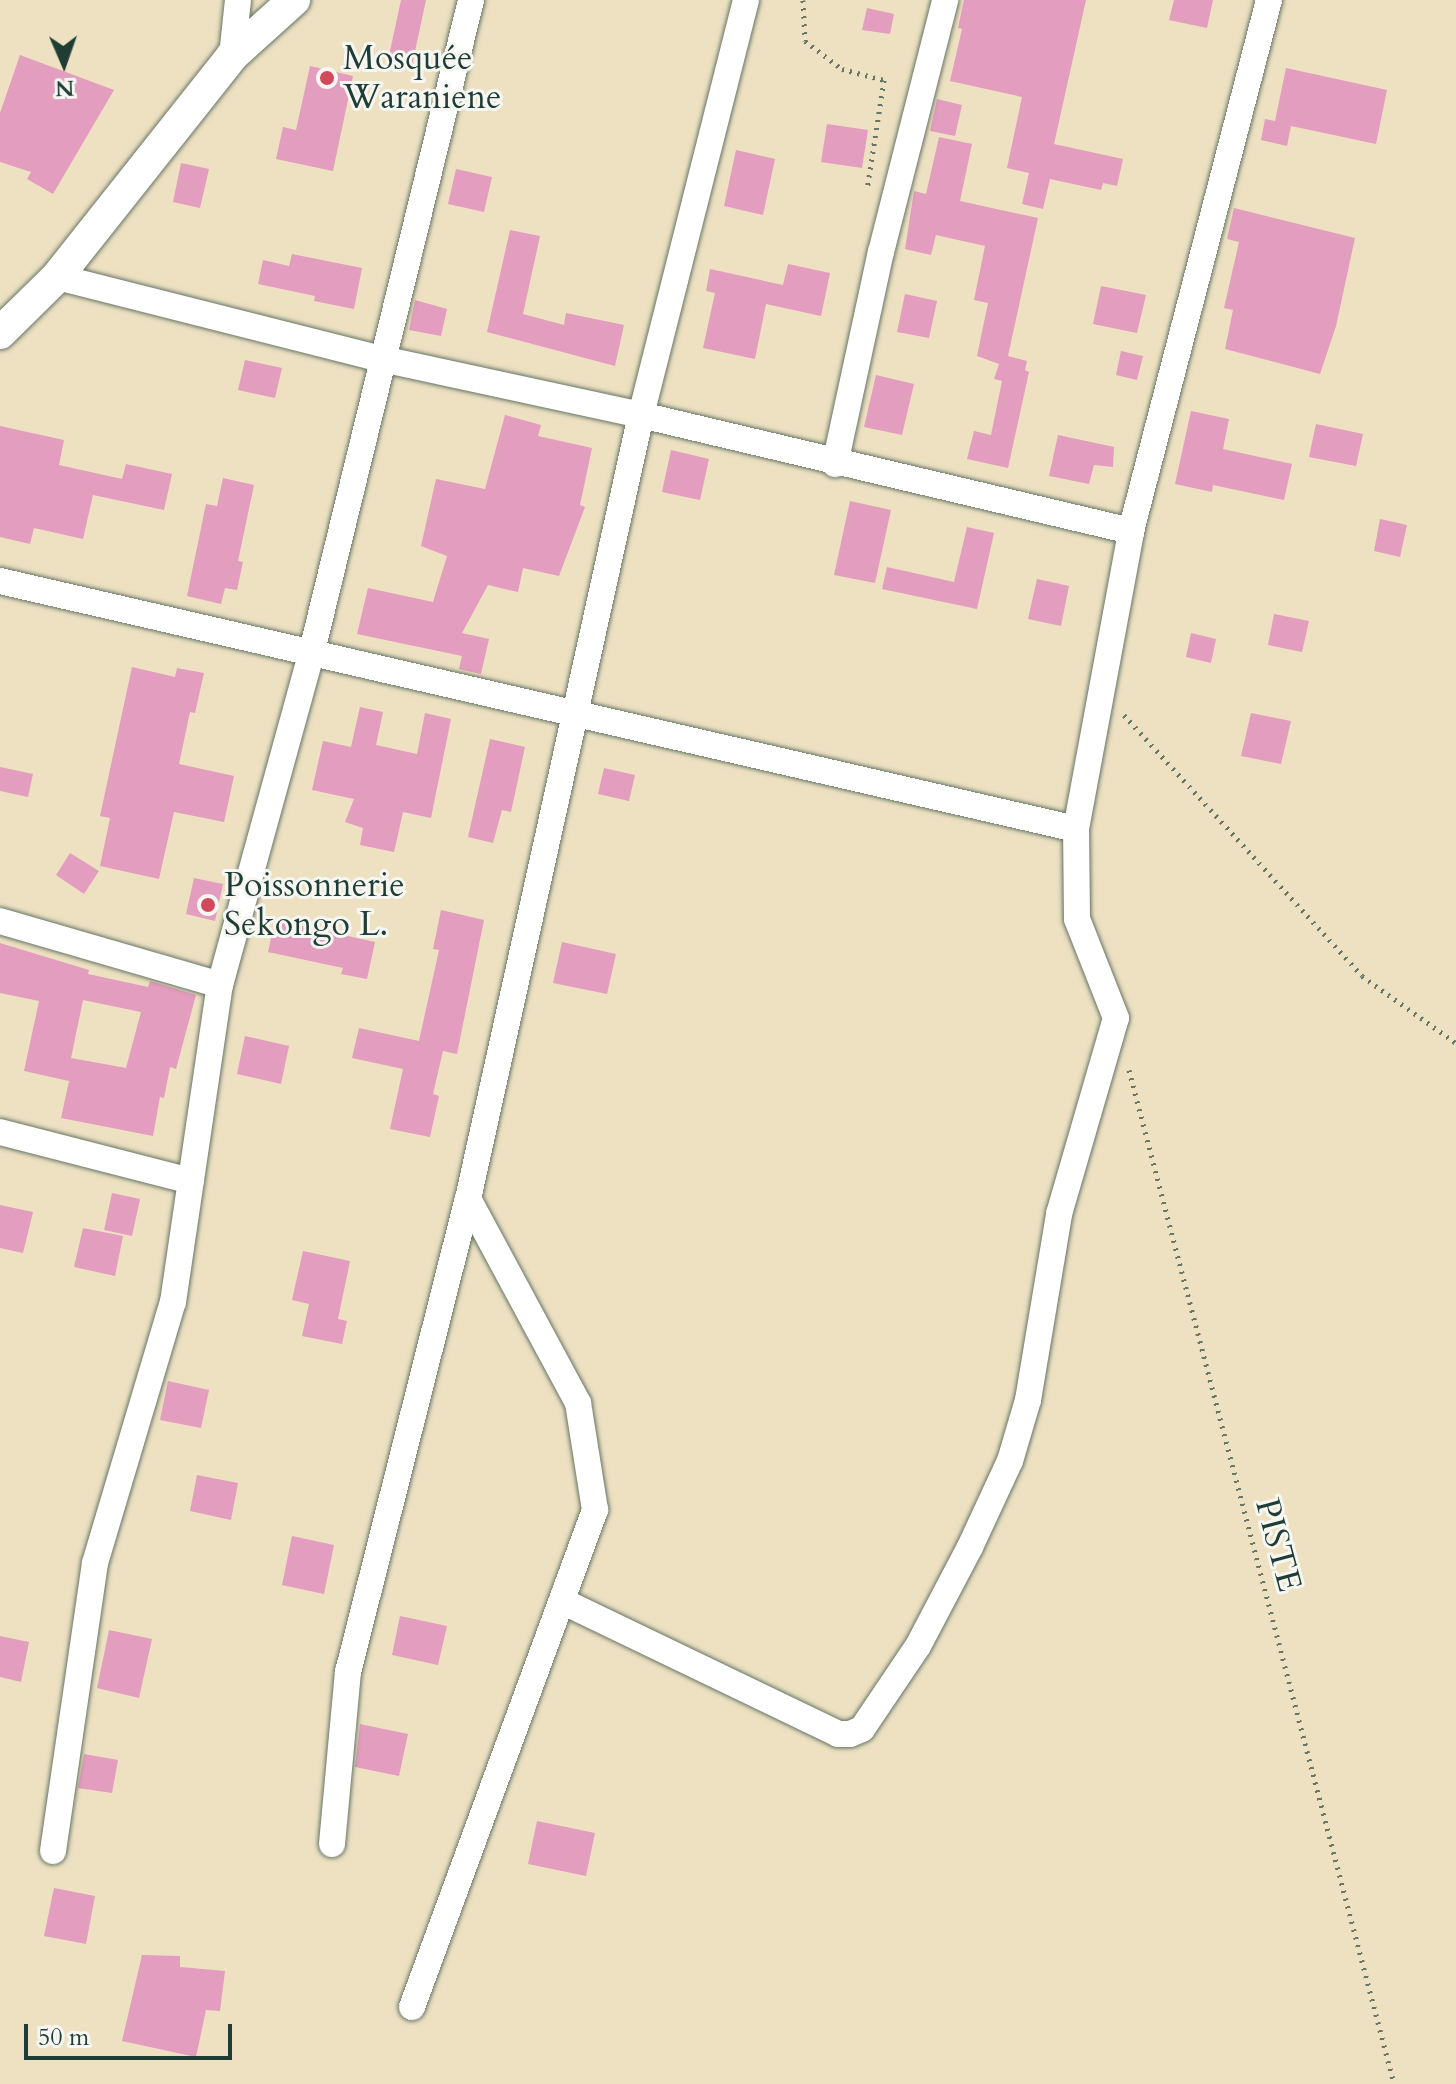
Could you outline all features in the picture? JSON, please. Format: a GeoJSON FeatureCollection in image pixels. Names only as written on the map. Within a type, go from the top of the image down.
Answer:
{"type":"FeatureCollection","features":[{"type":"Feature","properties":{"kind":"street"},"geometry":{"type":"LineString","coordinates":[[232,56],[238,0]]}},
{"type":"Feature","properties":{"kind":"street"},"geometry":{"type":"LineString","coordinates":[[0,333],[57,277],[232,56],[294,0]]}},
{"type":"Feature","properties":{"kind":"street"},"geometry":{"type":"LineString","coordinates":[[53,1851],[95,1563],[173,1302],[220,985],[311,655],[471,0]]}},
{"type":"Feature","properties":{"kind":"street"},"geometry":{"type":"LineString","coordinates":[[332,1844],[348,1672],[468,1199],[641,415],[746,0]]}},
{"type":"Feature","properties":{"kind":"street"},"geometry":{"type":"LineString","coordinates":[[835,464],[881,252],[945,0]]}},
{"type":"Feature","properties":{"kind":"street"},"geometry":{"type":"LineString","coordinates":[[564,1602],[838,1734],[850,1734],[862,1729],[918,1646],[970,1547],[1010,1461],[1028,1400],[1059,1214],[1116,1018],[1077,919],[1076,829],[1131,531],[1269,0]]}},
{"type":"Feature","properties":{"kind":"street"},"geometry":{"type":"LineString","coordinates":[[57,277],[382,359],[641,415],[835,464],[1131,531]]}},
{"type":"Feature","properties":{"kind":"street"},"geometry":{"type":"LineString","coordinates":[[0,581],[1076,829]]}},
{"type":"Feature","properties":{"kind":"street"},"geometry":{"type":"LineString","coordinates":[[0,921],[220,985]]}},
{"type":"Feature","properties":{"kind":"street"},"geometry":{"type":"LineString","coordinates":[[0,1132],[191,1181]]}},
{"type":"Feature","properties":{"kind":"street"},"geometry":{"type":"LineString","coordinates":[[412,2007],[564,1602],[595,1510],[578,1403],[468,1199]]}},
{"type":"Feature","properties":{"kind":"path"},"geometry":{"type":"LineString","coordinates":[[803,0],[805,41],[842,69],[884,80],[866,193]]}},
{"type":"Feature","properties":{"kind":"path"},"geometry":{"type":"LineString","coordinates":[[1101,691],[1362,976],[1456,1043]]}},
{"type":"Feature","properties":{"kind":"path","name":"PISTE"},"geometry":{"type":"LineString","coordinates":[[1128,1065],[1394,2084]]}},
{"type":"Feature","properties":{"kind":"building"},"geometry":{"type":"Polygon","coordinates":[[[401,0],[426,0],[411,70],[387,65],[401,0]]]}},
{"type":"Feature","properties":{"kind":"building"},"geometry":{"type":"Polygon","coordinates":[[[964,0],[1086,0],[1054,144],[1123,159],[1117,186],[1103,183],[1101,190],[1050,179],[1043,209],[1022,204],[1029,173],[1007,168],[1022,97],[950,81],[962,29],[958,28],[964,0]]]}},
{"type":"Feature","properties":{"kind":"building"},"geometry":{"type":"Polygon","coordinates":[[[1174,0],[1213,0],[1207,28],[1169,20],[1174,0]]]}},
{"type":"Feature","properties":{"kind":"building"},"geometry":{"type":"Polygon","coordinates":[[[867,8],[894,14],[890,34],[862,30],[867,8]]]}},
{"type":"Feature","properties":{"kind":"building"},"geometry":{"type":"Polygon","coordinates":[[[20,55],[114,90],[53,194],[27,179],[31,172],[0,162],[0,113],[20,55]]]}},
{"type":"Feature","properties":{"kind":"building"},"geometry":{"type":"Polygon","coordinates":[[[310,66],[353,76],[333,171],[276,159],[283,127],[296,130],[310,66]]]}},
{"type":"Feature","properties":{"kind":"building"},"geometry":{"type":"Polygon","coordinates":[[[1286,68],[1387,90],[1376,144],[1291,126],[1287,146],[1261,140],[1265,119],[1275,121],[1286,68]]]}},
{"type":"Feature","properties":{"kind":"building"},"geometry":{"type":"Polygon","coordinates":[[[937,99],[962,105],[955,136],[930,131],[937,99]]]}},
{"type":"Feature","properties":{"kind":"building"},"geometry":{"type":"Polygon","coordinates":[[[827,124],[868,130],[862,168],[821,162],[827,124]]]}},
{"type":"Feature","properties":{"kind":"building"},"geometry":{"type":"Polygon","coordinates":[[[939,137],[972,144],[960,201],[1038,218],[1008,356],[1027,361],[1025,370],[1029,372],[1008,468],[967,459],[974,431],[991,435],[1002,381],[994,379],[999,364],[977,356],[988,303],[974,300],[985,246],[936,235],[931,255],[905,249],[914,191],[926,194],[939,137]]]}},
{"type":"Feature","properties":{"kind":"building"},"geometry":{"type":"Polygon","coordinates":[[[736,150],[775,159],[763,215],[724,206],[736,150]]]}},
{"type":"Feature","properties":{"kind":"building"},"geometry":{"type":"Polygon","coordinates":[[[181,163],[209,169],[200,208],[173,202],[181,163]]]}},
{"type":"Feature","properties":{"kind":"building"},"geometry":{"type":"Polygon","coordinates":[[[456,169],[492,177],[484,212],[448,204],[456,169]]]}},
{"type":"Feature","properties":{"kind":"building"},"geometry":{"type":"Polygon","coordinates":[[[1234,208],[1355,238],[1336,326],[1320,374],[1225,349],[1233,310],[1224,308],[1239,242],[1227,239],[1234,208]]]}},
{"type":"Feature","properties":{"kind":"building"},"geometry":{"type":"Polygon","coordinates":[[[510,230],[540,236],[523,314],[564,325],[566,313],[624,325],[615,366],[487,332],[510,230]]]}},
{"type":"Feature","properties":{"kind":"building"},"geometry":{"type":"Polygon","coordinates":[[[292,254],[362,268],[354,309],[314,301],[315,296],[258,284],[263,260],[289,266],[292,254]]]}},
{"type":"Feature","properties":{"kind":"building"},"geometry":{"type":"Polygon","coordinates":[[[788,264],[830,273],[821,316],[766,304],[755,359],[703,348],[715,293],[706,291],[710,269],[783,285],[788,264]]]}},
{"type":"Feature","properties":{"kind":"building"},"geometry":{"type":"Polygon","coordinates":[[[1101,286],[1146,295],[1137,333],[1093,324],[1101,286]]]}},
{"type":"Feature","properties":{"kind":"building"},"geometry":{"type":"Polygon","coordinates":[[[905,294],[937,301],[929,338],[897,332],[905,294]]]}},
{"type":"Feature","properties":{"kind":"building"},"geometry":{"type":"Polygon","coordinates":[[[415,300],[447,309],[441,336],[409,330],[415,300]]]}},
{"type":"Feature","properties":{"kind":"building"},"geometry":{"type":"Polygon","coordinates":[[[1121,351],[1143,356],[1137,380],[1116,375],[1121,351]]]}},
{"type":"Feature","properties":{"kind":"building"},"geometry":{"type":"Polygon","coordinates":[[[245,360],[282,368],[275,398],[238,390],[245,360]]]}},
{"type":"Feature","properties":{"kind":"building"},"geometry":{"type":"Polygon","coordinates":[[[876,375],[914,384],[902,435],[864,427],[876,375]]]}},
{"type":"Feature","properties":{"kind":"building"},"geometry":{"type":"Polygon","coordinates":[[[1191,411],[1229,419],[1223,449],[1292,464],[1284,500],[1213,485],[1212,492],[1175,484],[1191,411]]]}},
{"type":"Feature","properties":{"kind":"building"},"geometry":{"type":"Polygon","coordinates":[[[505,415],[541,425],[538,436],[592,448],[580,505],[585,507],[559,576],[523,568],[518,592],[488,585],[462,633],[489,639],[481,674],[459,669],[462,656],[357,634],[368,588],[433,602],[447,556],[421,546],[436,479],[485,489],[505,415]]]}},
{"type":"Feature","properties":{"kind":"building"},"geometry":{"type":"Polygon","coordinates":[[[1316,424],[1363,434],[1356,466],[1309,457],[1316,424]]]}},
{"type":"Feature","properties":{"kind":"building"},"geometry":{"type":"Polygon","coordinates":[[[0,426],[64,440],[59,465],[122,479],[126,464],[172,474],[164,510],[93,495],[83,539],[34,528],[30,544],[0,537],[0,426]]]}},
{"type":"Feature","properties":{"kind":"building"},"geometry":{"type":"Polygon","coordinates":[[[1058,435],[1114,447],[1113,467],[1094,465],[1089,484],[1049,476],[1058,435]]]}},
{"type":"Feature","properties":{"kind":"building"},"geometry":{"type":"Polygon","coordinates":[[[671,450],[709,459],[700,500],[662,492],[671,450]]]}},
{"type":"Feature","properties":{"kind":"building"},"geometry":{"type":"Polygon","coordinates":[[[223,478],[254,485],[238,561],[243,562],[237,590],[225,588],[221,604],[187,596],[206,504],[217,506],[223,478]]]}},
{"type":"Feature","properties":{"kind":"building"},"geometry":{"type":"Polygon","coordinates":[[[850,501],[891,510],[875,583],[834,575],[850,501]]]}},
{"type":"Feature","properties":{"kind":"building"},"geometry":{"type":"Polygon","coordinates":[[[1380,519],[1407,525],[1400,557],[1374,551],[1380,519]]]}},
{"type":"Feature","properties":{"kind":"building"},"geometry":{"type":"Polygon","coordinates":[[[967,527],[994,533],[977,609],[882,589],[887,567],[954,582],[967,527]]]}},
{"type":"Feature","properties":{"kind":"building"},"geometry":{"type":"Polygon","coordinates":[[[1037,579],[1069,586],[1061,626],[1028,619],[1037,579]]]}},
{"type":"Feature","properties":{"kind":"building"},"geometry":{"type":"Polygon","coordinates":[[[1274,614],[1309,621],[1302,652],[1268,645],[1274,614]]]}},
{"type":"Feature","properties":{"kind":"building"},"geometry":{"type":"Polygon","coordinates":[[[1191,633],[1216,639],[1211,663],[1186,657],[1191,633]]]}},
{"type":"Feature","properties":{"kind":"building"},"geometry":{"type":"Polygon","coordinates":[[[132,667],[175,677],[177,668],[204,673],[195,713],[190,712],[179,764],[234,776],[224,822],[174,812],[159,879],[100,866],[110,818],[100,816],[132,667]]]}},
{"type":"Feature","properties":{"kind":"building"},"geometry":{"type":"Polygon","coordinates":[[[360,707],[383,712],[376,745],[417,754],[425,713],[451,719],[431,818],[403,812],[394,852],[360,845],[363,828],[345,822],[354,799],[312,790],[323,741],[351,747],[360,707]]]}},
{"type":"Feature","properties":{"kind":"building"},"geometry":{"type":"Polygon","coordinates":[[[1251,713],[1291,721],[1281,764],[1241,756],[1251,713]]]}},
{"type":"Feature","properties":{"kind":"building"},"geometry":{"type":"Polygon","coordinates":[[[490,739],[525,747],[511,812],[502,810],[493,843],[468,837],[490,739]]]}},
{"type":"Feature","properties":{"kind":"building"},"geometry":{"type":"Polygon","coordinates":[[[0,767],[33,774],[28,797],[0,791],[0,767]]]}},
{"type":"Feature","properties":{"kind":"building"},"geometry":{"type":"Polygon","coordinates":[[[604,768],[635,775],[629,801],[598,794],[604,768]]]}},
{"type":"Feature","properties":{"kind":"building"},"geometry":{"type":"Polygon","coordinates":[[[70,853],[99,871],[84,894],[56,875],[70,853]]]}},
{"type":"Feature","properties":{"kind":"building"},"geometry":{"type":"Polygon","coordinates":[[[194,878],[223,884],[215,921],[186,914],[194,878]]]}},
{"type":"Feature","properties":{"kind":"building"},"geometry":{"type":"Polygon","coordinates":[[[441,910],[484,920],[457,1054],[443,1051],[433,1094],[439,1096],[430,1137],[390,1129],[403,1069],[352,1058],[359,1028],[419,1041],[439,950],[433,949],[441,910]]]}},
{"type":"Feature","properties":{"kind":"building"},"geometry":{"type":"Polygon","coordinates":[[[275,920],[375,942],[367,979],[341,974],[343,968],[268,952],[275,920]]]}},
{"type":"Feature","properties":{"kind":"building"},"geometry":{"type":"Polygon","coordinates":[[[562,942],[616,954],[607,994],[553,983],[562,942]]]}},
{"type":"Feature","properties":{"kind":"building"},"geometry":{"type":"Polygon","coordinates":[[[0,943],[89,970],[88,974],[148,987],[150,981],[196,995],[176,1069],[170,1067],[164,1098],[160,1097],[153,1136],[61,1118],[69,1081],[24,1071],[39,1001],[0,993],[0,943]],[[83,1000],[71,1058],[126,1068],[141,1012],[83,1000]]]}},
{"type":"Feature","properties":{"kind":"building"},"geometry":{"type":"Polygon","coordinates":[[[245,1036],[289,1046],[281,1084],[237,1074],[245,1036]]]}},
{"type":"Feature","properties":{"kind":"building"},"geometry":{"type":"Polygon","coordinates":[[[112,1193],[140,1199],[132,1236],[104,1230],[112,1193]]]}},
{"type":"Feature","properties":{"kind":"building"},"geometry":{"type":"Polygon","coordinates":[[[0,1205],[33,1212],[23,1253],[0,1248],[0,1205]]]}},
{"type":"Feature","properties":{"kind":"building"},"geometry":{"type":"Polygon","coordinates":[[[83,1228],[123,1236],[115,1276],[74,1267],[83,1228]]]}},
{"type":"Feature","properties":{"kind":"building"},"geometry":{"type":"Polygon","coordinates":[[[303,1251],[350,1261],[338,1319],[347,1321],[342,1344],[302,1336],[309,1304],[292,1300],[303,1251]]]}},
{"type":"Feature","properties":{"kind":"building"},"geometry":{"type":"Polygon","coordinates":[[[168,1381],[209,1390],[201,1428],[160,1420],[168,1381]]]}},
{"type":"Feature","properties":{"kind":"building"},"geometry":{"type":"Polygon","coordinates":[[[197,1475],[238,1483],[231,1520],[190,1511],[197,1475]]]}},
{"type":"Feature","properties":{"kind":"building"},"geometry":{"type":"Polygon","coordinates":[[[292,1536],[334,1545],[324,1594],[282,1585],[292,1536]]]}},
{"type":"Feature","properties":{"kind":"building"},"geometry":{"type":"Polygon","coordinates":[[[400,1616],[447,1626],[438,1665],[392,1655],[400,1616]]]}},
{"type":"Feature","properties":{"kind":"building"},"geometry":{"type":"Polygon","coordinates":[[[109,1630],[152,1639],[139,1698],[97,1688],[109,1630]]]}},
{"type":"Feature","properties":{"kind":"building"},"geometry":{"type":"Polygon","coordinates":[[[0,1636],[29,1642],[21,1682],[0,1677],[0,1636]]]}},
{"type":"Feature","properties":{"kind":"building"},"geometry":{"type":"Polygon","coordinates":[[[360,1724],[408,1734],[399,1776],[355,1767],[360,1724]]]}},
{"type":"Feature","properties":{"kind":"building"},"geometry":{"type":"Polygon","coordinates":[[[84,1754],[118,1760],[112,1793],[78,1788],[84,1754]]]}},
{"type":"Feature","properties":{"kind":"building"},"geometry":{"type":"Polygon","coordinates":[[[537,1821],[595,1833],[586,1876],[528,1864],[537,1821]]]}},
{"type":"Feature","properties":{"kind":"building"},"geometry":{"type":"Polygon","coordinates":[[[54,1888],[95,1896],[86,1944],[44,1936],[54,1888]]]}},
{"type":"Feature","properties":{"kind":"building"},"geometry":{"type":"Polygon","coordinates":[[[142,1955],[180,1956],[180,1967],[225,1971],[220,2011],[206,2010],[196,2057],[122,2041],[142,1955]]]}},
{"type":"Feature","properties":{"kind":"place","name":"Mosquée Waraniene"},"geometry":{"type":"Point","coordinates":[327,78]}},
{"type":"Feature","properties":{"kind":"place","name":"Poissonnerie Sekongo L."},"geometry":{"type":"Point","coordinates":[208,905]}}]}
